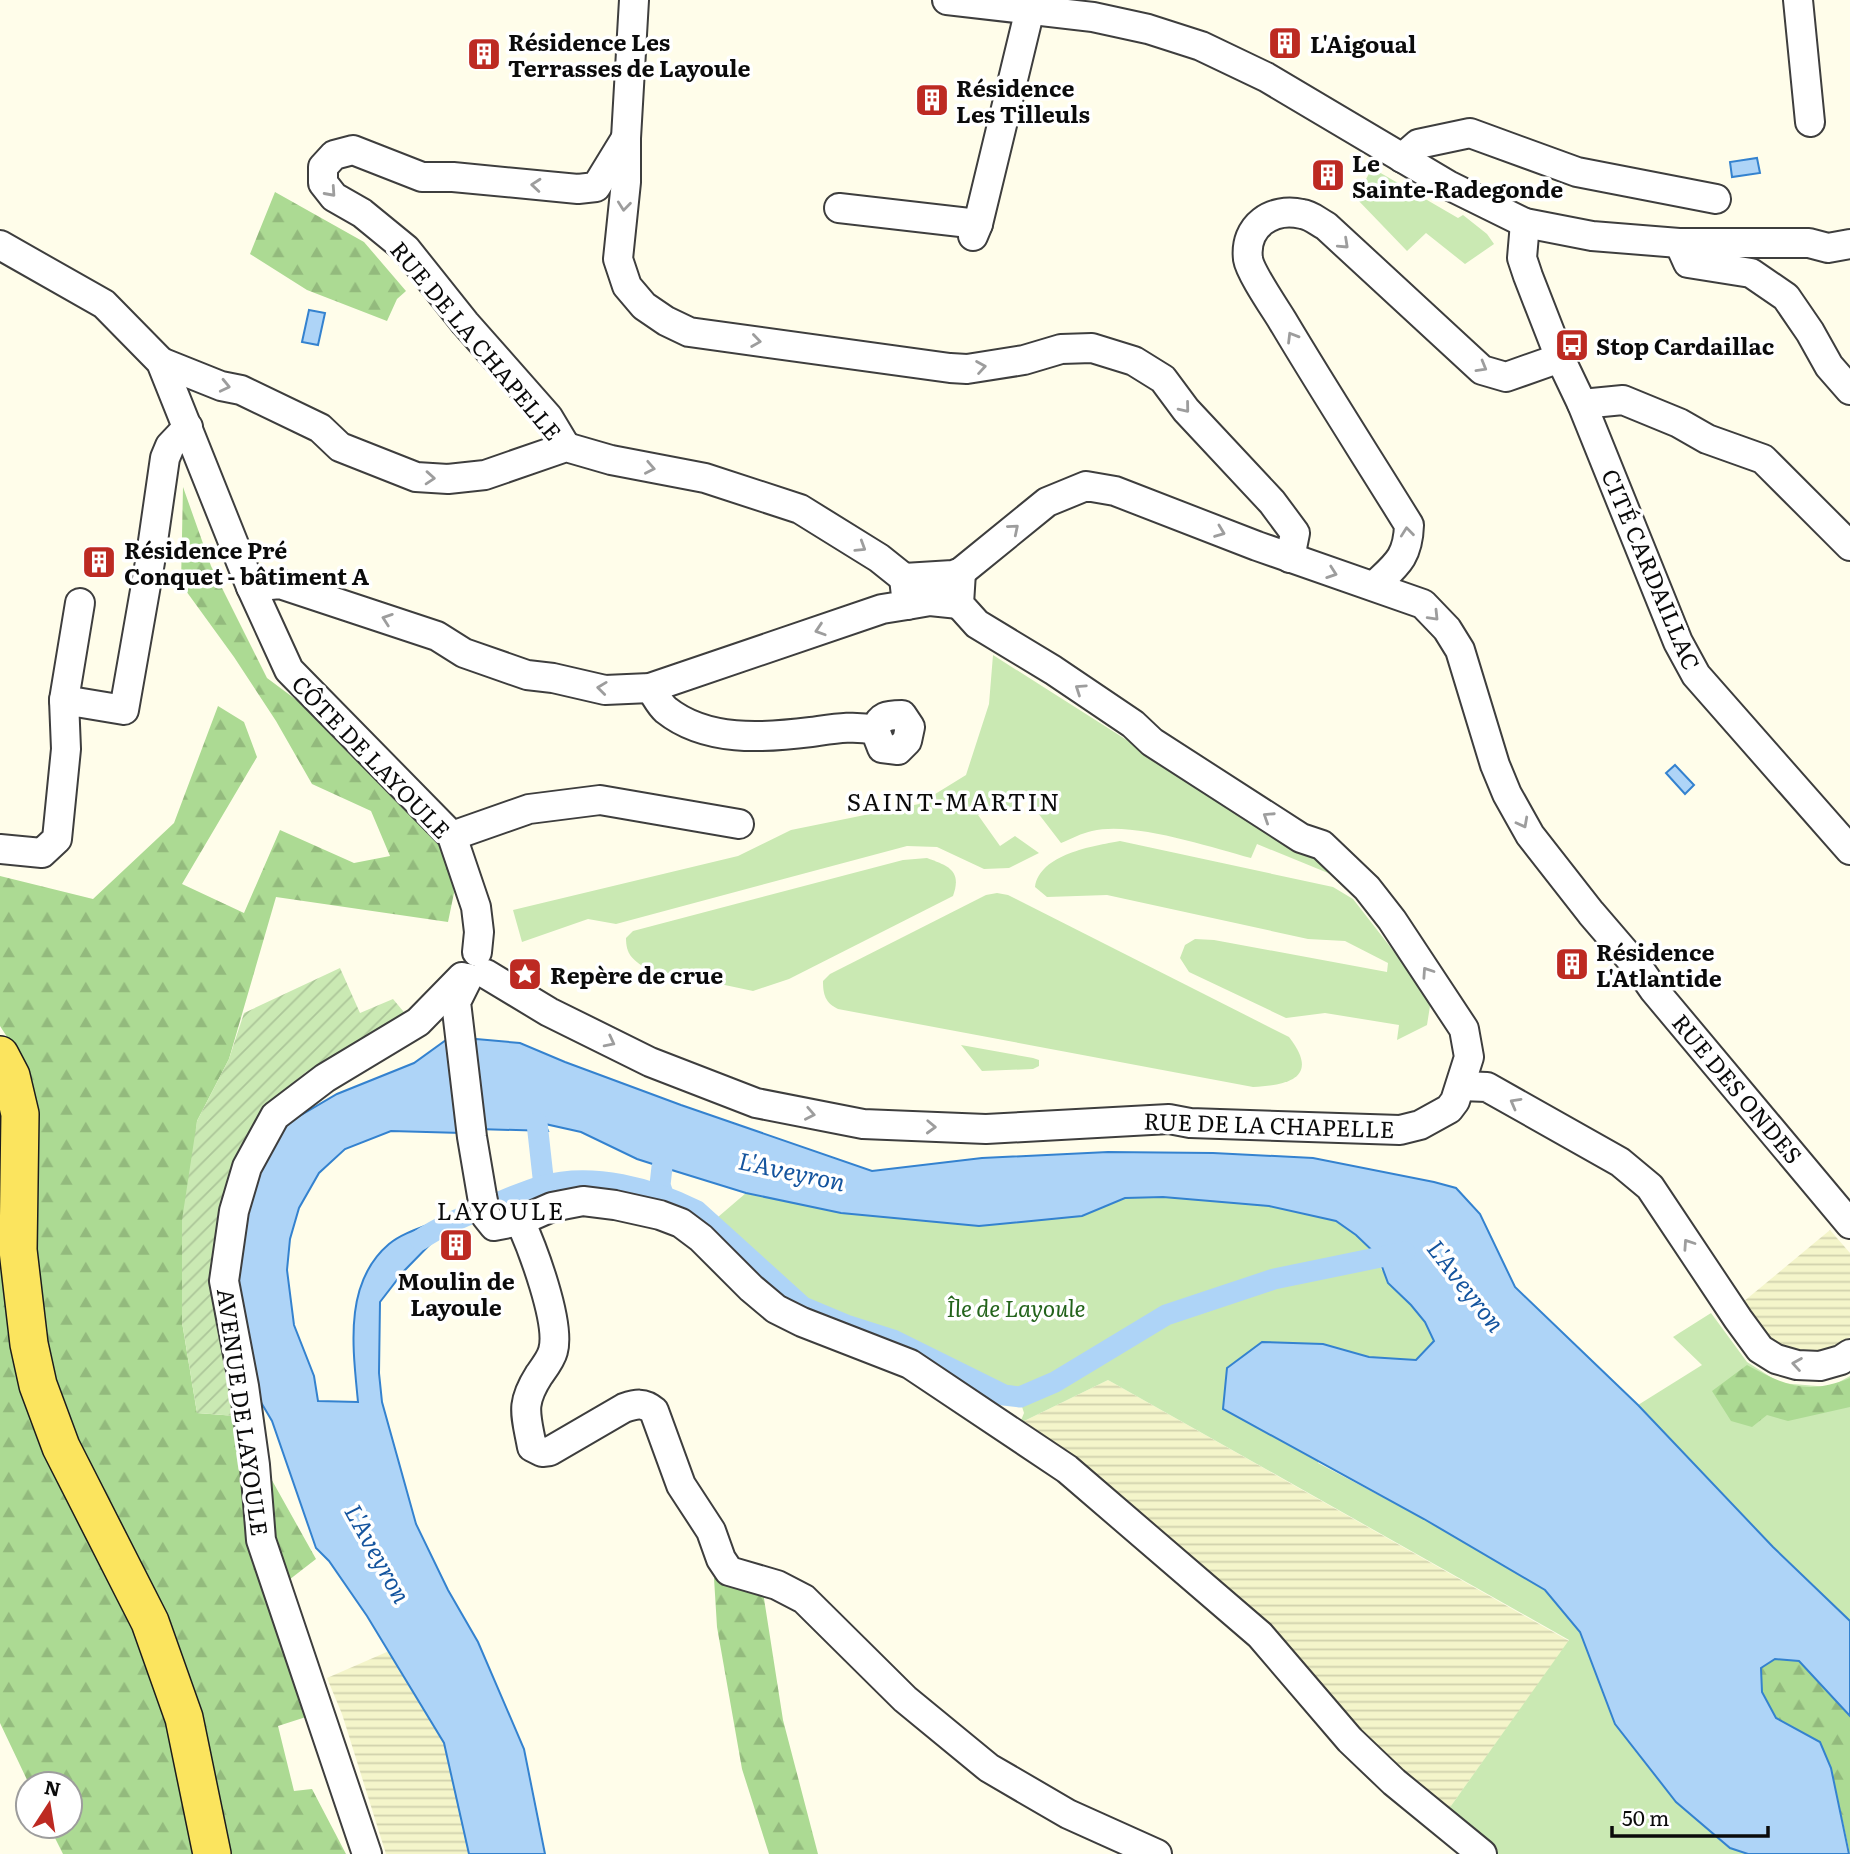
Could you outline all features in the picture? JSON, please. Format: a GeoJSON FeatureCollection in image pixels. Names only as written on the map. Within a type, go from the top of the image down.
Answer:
{"type":"FeatureCollection","features":[{"type":"Feature","properties":{"kind":"main road"},"geometry":{"type":"LineString","coordinates":[[0,1055],[10,1076],[20,1114],[18,1250],[29,1344],[38,1385],[61,1447],[150,1622],[184,1718],[212,1854]]}},
{"type":"Feature","properties":{"kind":"street"},"geometry":{"type":"LineString","coordinates":[[634,0],[626,182],[618,259],[627,286],[644,306],[688,332],[950,368],[967,369],[1024,360],[1060,349],[1092,348],[1134,361],[1163,379],[1186,410],[1272,502],[1295,533],[1290,558]]}},
{"type":"Feature","properties":{"kind":"street"},"geometry":{"type":"LineString","coordinates":[[947,0],[1093,18],[1134,26],[1201,46],[1266,78],[1448,186],[1525,223],[1592,236],[1679,243],[1809,243],[1828,248],[1850,244]]}},
{"type":"Feature","properties":{"kind":"street"},"geometry":{"type":"LineString","coordinates":[[1798,0],[1810,122]]}},
{"type":"Feature","properties":{"kind":"street"},"geometry":{"type":"LineString","coordinates":[[839,208],[975,230],[1030,9]]}},
{"type":"Feature","properties":{"kind":"street"},"geometry":{"type":"LineString","coordinates":[[1402,158],[1418,144],[1470,133],[1577,173],[1716,199]]}},
{"type":"Feature","properties":{"kind":"street","name":"RUE DE LA CHAPELLE"},"geometry":{"type":"LineString","coordinates":[[566,447],[548,417],[465,323],[406,249],[362,213],[334,197],[323,183],[323,167],[334,155],[353,150],[422,177],[453,177],[578,189],[596,187],[626,138]]}},
{"type":"Feature","properties":{"kind":"street"},"geometry":{"type":"LineString","coordinates":[[1374,586],[1402,559],[1409,543],[1409,525],[1310,367],[1248,260],[1251,233],[1271,214],[1306,214],[1326,226],[1482,370],[1506,377],[1560,358]]}},
{"type":"Feature","properties":{"kind":"street","name":"CITÉ CARDAILLAC"},"geometry":{"type":"LineString","coordinates":[[1525,223],[1522,258],[1560,358],[1582,404],[1678,642],[1696,675],[1850,850]]}},
{"type":"Feature","properties":{"kind":"street"},"geometry":{"type":"LineString","coordinates":[[1809,243],[1850,231]]}},
{"type":"Feature","properties":{"kind":"street"},"geometry":{"type":"LineString","coordinates":[[1679,243],[1688,263],[1751,272],[1786,297],[1829,366],[1850,390]]}},
{"type":"Feature","properties":{"kind":"street","name":"CÔTE DE LAYOULE"},"geometry":{"type":"LineString","coordinates":[[0,245],[104,304],[161,362],[251,587],[289,670],[452,835],[476,907],[479,932],[470,976],[472,1138],[484,1206],[494,1226],[520,1221]]}},
{"type":"Feature","properties":{"kind":"street","name":"RUE DE LA CHAPELLE"},"geometry":{"type":"LineString","coordinates":[[161,362],[221,386],[241,390],[320,428],[340,447],[416,477],[448,479],[485,475],[566,447],[611,460],[705,478],[800,509],[879,558],[905,592]]}},
{"type":"Feature","properties":{"kind":"street"},"geometry":{"type":"LineString","coordinates":[[1582,404],[1623,400],[1679,423],[1706,439],[1763,459],[1850,545]]}},
{"type":"Feature","properties":{"kind":"street"},"geometry":{"type":"LineString","coordinates":[[64,701],[124,710],[165,458],[170,446],[188,427]]}},
{"type":"Feature","properties":{"kind":"street","name":"RUE DES ONDES"},"geometry":{"type":"LineString","coordinates":[[961,572],[1047,502],[1086,486],[1115,491],[1290,558],[1423,604],[1447,629],[1460,650],[1495,765],[1507,794],[1530,835],[1654,990],[1850,1224]]}},
{"type":"Feature","properties":{"kind":"street"},"geometry":{"type":"LineString","coordinates":[[251,587],[280,584],[438,636],[464,653],[527,675],[605,690],[650,688],[856,618],[905,592],[961,572],[959,604],[930,601],[905,592]]}},
{"type":"Feature","properties":{"kind":"street"},"geometry":{"type":"LineString","coordinates":[[0,849],[42,853],[57,839],[66,749],[64,701],[80,603]]}},
{"type":"Feature","properties":{"kind":"street","name":"RUE DE LA CHAPELLE"},"geometry":{"type":"LineString","coordinates":[[470,976],[712,1088],[756,1103],[863,1124],[986,1129],[1169,1119],[1190,1123],[1400,1130],[1420,1125],[1449,1109],[1461,1086],[1469,1056],[1464,1029],[1392,920],[1359,879],[1322,845],[1301,838],[1152,742],[1133,724],[1111,709],[977,624],[959,604]]}},
{"type":"Feature","properties":{"kind":"street"},"geometry":{"type":"LineString","coordinates":[[650,688],[663,708],[685,722],[733,736],[776,737],[858,726],[875,730]]}},
{"type":"Feature","properties":{"kind":"street"},"geometry":{"type":"LineString","coordinates":[[452,835],[529,808],[600,800],[739,824]]}},
{"type":"Feature","properties":{"kind":"street","name":"AVENUE DE LAYOULE"},"geometry":{"type":"LineString","coordinates":[[367,1854],[261,1540],[255,1465],[244,1386],[224,1281],[234,1211],[247,1167],[275,1116],[325,1078],[418,1022],[470,976]]}},
{"type":"Feature","properties":{"kind":"street"},"geometry":{"type":"LineString","coordinates":[[1461,1086],[1487,1087],[1620,1161],[1650,1187],[1760,1349],[1776,1359],[1797,1366],[1820,1366],[1841,1360],[1850,1354]]}},
{"type":"Feature","properties":{"kind":"street"},"geometry":{"type":"LineString","coordinates":[[1157,1854],[1068,1814],[989,1768],[905,1699],[804,1598],[777,1585],[729,1571],[721,1559],[711,1531],[681,1485],[654,1411],[647,1405],[635,1404],[624,1408],[550,1451],[532,1447],[524,1406],[533,1384],[553,1352],[554,1334],[540,1269],[520,1221],[552,1207],[583,1201],[660,1215],[681,1223],[701,1238],[751,1288],[776,1308],[802,1322],[910,1364],[1011,1430],[1067,1469],[1260,1636],[1350,1740],[1394,1782],[1482,1854]]}},
{"type":"Feature","properties":{"kind":"green space"},"geometry":{"type":"Polygon","coordinates":[[[1372,168],[1458,218],[1463,215],[1487,234],[1494,244],[1465,264],[1426,233],[1407,251],[1356,198],[1372,168]]]}},
{"type":"Feature","properties":{"kind":"green space"},"geometry":{"type":"Polygon","coordinates":[[[275,192],[364,242],[406,291],[397,299],[387,321],[307,290],[250,254],[275,192]]]}},
{"type":"Feature","properties":{"kind":"green space"},"geometry":{"type":"Polygon","coordinates":[[[183,487],[211,566],[267,678],[314,713],[437,835],[451,869],[454,893],[448,922],[276,897],[229,1059],[197,1121],[182,1322],[197,1413],[236,1416],[316,1559],[267,1597],[306,1717],[278,1726],[294,1791],[312,1789],[346,1854],[63,1854],[56,1840],[84,1840],[84,1770],[22,1770],[0,1723],[0,1072],[31,1074],[0,1026],[0,876],[93,899],[174,823],[218,706],[244,722],[257,757],[182,884],[244,913],[280,830],[354,863],[390,856],[371,811],[312,784],[276,721],[181,584],[183,487]]]}},
{"type":"Feature","properties":{"kind":"green space"},"geometry":{"type":"Polygon","coordinates":[[[993,655],[1350,882],[1257,844],[1251,858],[1128,829],[1088,832],[1061,843],[1028,800],[1019,797],[1012,801],[1012,813],[1001,798],[978,815],[1000,846],[1015,836],[1039,853],[1009,868],[984,869],[937,847],[907,846],[616,924],[588,919],[522,942],[513,910],[738,856],[791,830],[919,804],[966,775],[989,704],[993,655]]]}},
{"type":"Feature","properties":{"kind":"green space"},"geometry":{"type":"Polygon","coordinates":[[[1120,841],[1333,887],[1353,899],[1409,971],[1430,1006],[1427,1025],[1397,1040],[1399,1025],[1325,1013],[1286,1018],[1189,972],[1180,958],[1185,945],[1195,939],[1214,940],[1387,972],[1388,963],[1345,941],[1308,939],[1107,895],[1047,897],[1035,887],[1039,876],[1057,859],[1083,849],[1120,841]]]}},
{"type":"Feature","properties":{"kind":"green space"},"geometry":{"type":"Polygon","coordinates":[[[927,858],[947,867],[955,875],[953,896],[789,979],[753,991],[645,968],[633,959],[627,948],[626,938],[633,931],[903,860],[927,858]]]}},
{"type":"Feature","properties":{"kind":"green space"},"geometry":{"type":"Polygon","coordinates":[[[986,895],[1008,895],[1289,1037],[1302,1061],[1301,1070],[1289,1081],[1253,1087],[838,1009],[828,1001],[824,994],[823,981],[830,974],[986,895]]]}},
{"type":"Feature","properties":{"kind":"green space"},"geometry":{"type":"Polygon","coordinates":[[[340,968],[360,1013],[393,999],[408,1017],[355,1049],[306,1072],[274,1099],[246,1138],[225,1220],[236,1416],[197,1413],[182,1322],[182,1220],[197,1121],[229,1059],[244,1013],[340,968]]]}},
{"type":"Feature","properties":{"kind":"green space"},"geometry":{"type":"Polygon","coordinates":[[[961,1045],[1033,1058],[1039,1060],[1039,1066],[1033,1069],[982,1071],[961,1045]]]}},
{"type":"Feature","properties":{"kind":"green space","name":"Île de Layoule"},"geometry":{"type":"Polygon","coordinates":[[[746,1193],[841,1213],[979,1226],[1082,1216],[1125,1198],[1163,1197],[1269,1206],[1336,1221],[1378,1256],[1381,1269],[1425,1322],[1434,1341],[1417,1360],[1369,1357],[1323,1344],[1318,1463],[1424,1519],[1545,1590],[1580,1632],[1615,1724],[1676,1802],[1730,1848],[1748,1854],[1482,1854],[1441,1820],[1569,1640],[1108,1380],[1020,1423],[1024,1413],[1019,1397],[1004,1395],[893,1340],[803,1307],[711,1223],[746,1193]]]}},
{"type":"Feature","properties":{"kind":"green space"},"geometry":{"type":"Polygon","coordinates":[[[1830,1230],[1850,1253],[1850,1337],[1825,1354],[1799,1354],[1779,1347],[1765,1333],[1743,1302],[1830,1230]]]}},
{"type":"Feature","properties":{"kind":"green space"},"geometry":{"type":"Polygon","coordinates":[[[1711,1313],[1747,1362],[1780,1383],[1830,1387],[1850,1376],[1850,1621],[1773,1547],[1638,1405],[1702,1365],[1673,1337],[1711,1313]]]}},
{"type":"Feature","properties":{"kind":"green space"},"geometry":{"type":"Polygon","coordinates":[[[1747,1365],[1797,1386],[1822,1386],[1850,1378],[1850,1407],[1788,1421],[1767,1415],[1752,1427],[1731,1421],[1712,1391],[1747,1365]]]}},
{"type":"Feature","properties":{"kind":"green space"},"geometry":{"type":"Polygon","coordinates":[[[1108,1380],[1569,1641],[1441,1820],[1020,1423],[1108,1380]]]}},
{"type":"Feature","properties":{"kind":"green space"},"geometry":{"type":"Polygon","coordinates":[[[760,1573],[783,1720],[818,1854],[769,1854],[742,1769],[717,1627],[714,1578],[760,1573]]]}},
{"type":"Feature","properties":{"kind":"green space"},"geometry":{"type":"Polygon","coordinates":[[[389,1651],[444,1743],[469,1854],[386,1854],[342,1714],[327,1678],[389,1651]]]}},
{"type":"Feature","properties":{"kind":"green space"},"geometry":{"type":"Polygon","coordinates":[[[1775,1659],[1799,1661],[1850,1716],[1850,1854],[1831,1768],[1820,1742],[1776,1718],[1762,1692],[1761,1668],[1775,1659]]]}},
{"type":"Feature","properties":{"kind":"water"},"geometry":{"type":"Polygon","coordinates":[[[1757,158],[1760,173],[1732,177],[1730,162],[1757,158]]]}},
{"type":"Feature","properties":{"kind":"water"},"geometry":{"type":"Polygon","coordinates":[[[309,310],[325,313],[318,345],[302,342],[309,310]]]}},
{"type":"Feature","properties":{"kind":"water"},"geometry":{"type":"Polygon","coordinates":[[[1675,765],[1694,785],[1685,794],[1666,773],[1675,765]]]}},
{"type":"Feature","properties":{"kind":"water","name":"L'Aveyron"},"geometry":{"type":"Polygon","coordinates":[[[476,1039],[520,1043],[681,1105],[872,1171],[982,1158],[1108,1152],[1213,1153],[1313,1158],[1456,1188],[1480,1214],[1515,1287],[1638,1405],[1773,1547],[1850,1621],[1850,1716],[1799,1661],[1775,1659],[1761,1668],[1762,1692],[1776,1718],[1820,1742],[1831,1768],[1849,1854],[1748,1854],[1730,1848],[1676,1802],[1615,1724],[1580,1632],[1545,1590],[1424,1519],[1223,1409],[1227,1368],[1262,1342],[1323,1344],[1369,1357],[1416,1360],[1434,1341],[1425,1322],[1388,1283],[1378,1256],[1336,1221],[1269,1206],[1163,1197],[1125,1198],[1082,1216],[979,1226],[841,1213],[746,1193],[637,1159],[581,1132],[545,1124],[548,1131],[391,1131],[345,1149],[319,1173],[299,1208],[290,1239],[287,1270],[294,1325],[314,1376],[318,1401],[358,1402],[354,1318],[364,1278],[374,1260],[394,1240],[438,1221],[445,1229],[404,1271],[380,1302],[379,1373],[382,1402],[416,1524],[448,1590],[478,1642],[524,1749],[545,1854],[469,1854],[444,1743],[367,1616],[329,1561],[316,1548],[272,1421],[259,1399],[234,1285],[241,1217],[270,1143],[291,1121],[337,1094],[414,1063],[446,1040],[476,1039]]]}},
{"type":"Feature","properties":{"kind":"waterway"},"geometry":{"type":"LineString","coordinates":[[537,1123],[544,1186]]}},
{"type":"Feature","properties":{"kind":"waterway"},"geometry":{"type":"LineString","coordinates":[[662,1167],[660,1185],[664,1197]]}},
{"type":"Feature","properties":{"kind":"waterway"},"geometry":{"type":"LineString","coordinates":[[420,1240],[461,1218],[542,1186],[581,1181],[641,1189],[697,1211],[803,1307],[893,1340],[1004,1395],[1020,1397],[1055,1382],[1166,1315],[1274,1279],[1405,1252]]}},
{"type":"Feature","properties":{"kind":"place","name":"L'Aigoual"},"geometry":{"type":"Point","coordinates":[1285,43]}},
{"type":"Feature","properties":{"kind":"place","name":"Résidence Les Terrasses de Layoule"},"geometry":{"type":"Point","coordinates":[484,54]}},
{"type":"Feature","properties":{"kind":"place","name":"Résidence Les Tilleuls"},"geometry":{"type":"Point","coordinates":[932,100]}},
{"type":"Feature","properties":{"kind":"place","name":"Le Sainte-Radegonde"},"geometry":{"type":"Point","coordinates":[1328,175]}},
{"type":"Feature","properties":{"kind":"place","name":"Stop Cardaillac"},"geometry":{"type":"Point","coordinates":[1572,345]}},
{"type":"Feature","properties":{"kind":"place","name":"Résidence Pré Conquet - bâtiment A"},"geometry":{"type":"Point","coordinates":[99,562]}},
{"type":"Feature","properties":{"kind":"place","name":"Résidence L'Atlantide"},"geometry":{"type":"Point","coordinates":[1572,964]}},
{"type":"Feature","properties":{"kind":"place","name":"Repère de crue"},"geometry":{"type":"Point","coordinates":[525,974]}},
{"type":"Feature","properties":{"kind":"place","name":"Moulin de Layoule"},"geometry":{"type":"Point","coordinates":[456,1245]}},
{"type":"Feature","properties":{"kind":"district","name":"SAINT-MARTIN"},"geometry":{"type":"Point","coordinates":[954,800]}},
{"type":"Feature","properties":{"kind":"district","name":"LAYOULE"},"geometry":{"type":"Point","coordinates":[501,1209]}}]}
